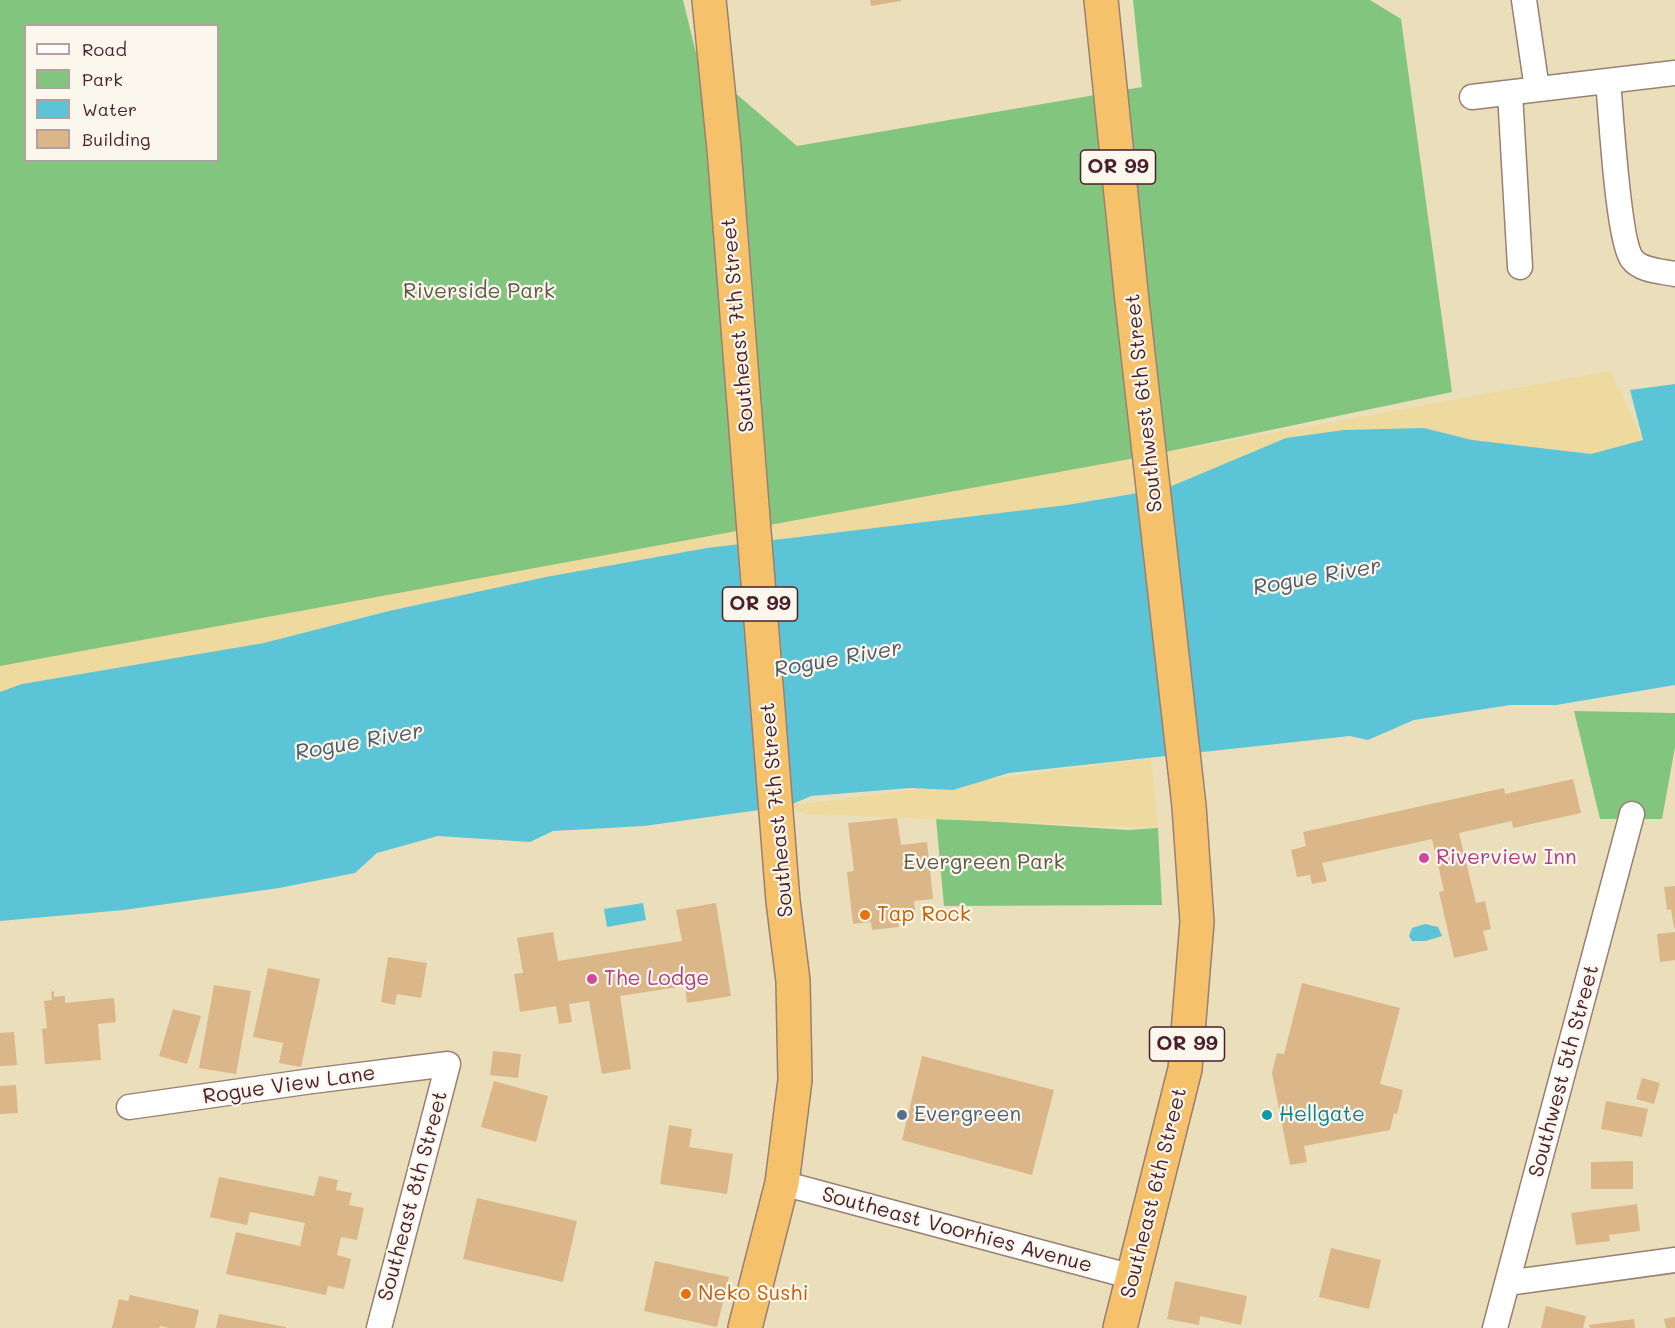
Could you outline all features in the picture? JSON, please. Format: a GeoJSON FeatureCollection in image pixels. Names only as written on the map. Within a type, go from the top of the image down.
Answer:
{"type":"FeatureCollection","features":[{"type":"Feature","properties":{"kind":"highway","name":"Southeast 7th Street"},"geometry":{"type":"LineString","coordinates":[[709,0],[724,149],[783,901],[793,981],[795,1080],[782,1183],[745,1328]]}},
{"type":"Feature","properties":{"kind":"highway","name":"Southwest 6th Street"},"geometry":{"type":"LineString","coordinates":[[1101,0],[1132,301],[1189,806]]}},
{"type":"Feature","properties":{"kind":"highway","name":"Southeast 6th Street"},"geometry":{"type":"LineString","coordinates":[[1120,1328],[1185,1069],[1197,922],[1189,806]]}},
{"type":"Feature","properties":{"kind":"street"},"geometry":{"type":"LineString","coordinates":[[1524,0],[1537,90]]}},
{"type":"Feature","properties":{"kind":"street"},"geometry":{"type":"LineString","coordinates":[[1472,97],[1675,73]]}},
{"type":"Feature","properties":{"kind":"street"},"geometry":{"type":"LineString","coordinates":[[1608,81],[1621,214],[1628,250],[1633,260],[1642,267],[1675,274]]}},
{"type":"Feature","properties":{"kind":"street"},"geometry":{"type":"LineString","coordinates":[[1510,93],[1520,267]]}},
{"type":"Feature","properties":{"kind":"street","name":"Southwest 5th Street"},"geometry":{"type":"LineString","coordinates":[[1495,1328],[1632,814]]}},
{"type":"Feature","properties":{"kind":"street","name":"Rogue View Lane"},"geometry":{"type":"LineString","coordinates":[[129,1107],[448,1064]]}},
{"type":"Feature","properties":{"kind":"street","name":"Southeast 8th Street"},"geometry":{"type":"LineString","coordinates":[[379,1328],[448,1064]]}},
{"type":"Feature","properties":{"kind":"street","name":"Southeast Voorhies Avenue"},"geometry":{"type":"LineString","coordinates":[[782,1183],[1133,1277]]}},
{"type":"Feature","properties":{"kind":"street"},"geometry":{"type":"LineString","coordinates":[[1507,1283],[1675,1260]]}},
{"type":"Feature","properties":{"kind":"green space","name":"Riverside Park"},"geometry":{"type":"Polygon","coordinates":[[[0,0],[683,0],[698,61],[797,146],[1142,87],[1133,0],[1370,0],[1401,19],[1452,392],[707,548],[0,668],[0,0]]]}},
{"type":"Feature","properties":{"kind":"green space"},"geometry":{"type":"Polygon","coordinates":[[[1574,711],[1675,713],[1675,747],[1662,819],[1600,819],[1574,711]]]}},
{"type":"Feature","properties":{"kind":"green space","name":"Evergreen Park"},"geometry":{"type":"Polygon","coordinates":[[[936,818],[1128,830],[1158,828],[1162,905],[944,906],[936,818]]]}},
{"type":"Feature","properties":{"kind":"sand"},"geometry":{"type":"Polygon","coordinates":[[[1610,371],[1643,440],[1591,455],[1167,488],[721,565],[0,697],[0,666],[1610,371]]]}},
{"type":"Feature","properties":{"kind":"sand"},"geometry":{"type":"Polygon","coordinates":[[[1151,758],[1158,828],[805,814],[788,806],[1151,758]]]}},
{"type":"Feature","properties":{"kind":"water","name":"Rogue River"},"geometry":{"type":"Polygon","coordinates":[[[1675,384],[1675,685],[1556,705],[1510,705],[1414,720],[1368,740],[1350,736],[1009,773],[953,790],[911,788],[811,796],[788,806],[644,826],[553,831],[530,842],[438,836],[377,853],[355,873],[279,888],[124,910],[0,921],[0,692],[22,684],[264,643],[389,611],[546,577],[707,548],[1067,505],[1167,488],[1286,438],[1344,430],[1424,428],[1472,440],[1591,454],[1643,440],[1630,390],[1675,384]]]}},
{"type":"Feature","properties":{"kind":"water"},"geometry":{"type":"Polygon","coordinates":[[[643,903],[646,920],[607,927],[604,909],[643,903]]]}},
{"type":"Feature","properties":{"kind":"water"},"geometry":{"type":"Polygon","coordinates":[[[1425,924],[1438,927],[1442,936],[1426,941],[1412,941],[1409,936],[1412,928],[1425,924]]]}},
{"type":"Feature","properties":{"kind":"building"},"geometry":{"type":"Polygon","coordinates":[[[870,0],[901,0],[901,1],[871,6],[870,0]]]}},
{"type":"Feature","properties":{"kind":"building"},"geometry":{"type":"Polygon","coordinates":[[[1573,779],[1581,813],[1513,828],[1512,821],[1459,833],[1476,903],[1485,901],[1491,929],[1483,931],[1488,950],[1454,958],[1439,892],[1444,891],[1432,839],[1322,863],[1327,881],[1312,884],[1310,875],[1297,877],[1291,850],[1306,846],[1303,832],[1504,788],[1505,794],[1573,779]]]}},
{"type":"Feature","properties":{"kind":"building"},"geometry":{"type":"Polygon","coordinates":[[[897,818],[901,845],[927,842],[933,899],[914,901],[916,918],[898,921],[899,927],[872,930],[871,922],[853,924],[847,872],[854,871],[848,823],[897,818]]]}},
{"type":"Feature","properties":{"kind":"building"},"geometry":{"type":"Polygon","coordinates":[[[1675,886],[1674,928],[1671,909],[1667,910],[1664,887],[1675,886]]]}},
{"type":"Feature","properties":{"kind":"building"},"geometry":{"type":"Polygon","coordinates":[[[716,903],[731,996],[687,1003],[685,986],[620,996],[631,1069],[602,1074],[589,1001],[569,1004],[572,1022],[559,1024],[556,1006],[520,1012],[514,974],[523,973],[517,938],[553,932],[558,961],[682,941],[676,910],[716,903]]]}},
{"type":"Feature","properties":{"kind":"building"},"geometry":{"type":"Polygon","coordinates":[[[1675,932],[1675,960],[1660,962],[1657,934],[1675,932]]]}},
{"type":"Feature","properties":{"kind":"building"},"geometry":{"type":"Polygon","coordinates":[[[388,957],[427,963],[421,998],[397,994],[395,1005],[381,1002],[388,957]]]}},
{"type":"Feature","properties":{"kind":"building"},"geometry":{"type":"Polygon","coordinates":[[[268,968],[320,979],[301,1067],[279,1063],[283,1043],[253,1037],[268,968]]]}},
{"type":"Feature","properties":{"kind":"building"},"geometry":{"type":"Polygon","coordinates":[[[1302,983],[1400,1008],[1380,1084],[1403,1090],[1390,1130],[1304,1146],[1307,1162],[1290,1165],[1272,1073],[1277,1053],[1284,1054],[1302,983]]]}},
{"type":"Feature","properties":{"kind":"building"},"geometry":{"type":"Polygon","coordinates":[[[214,985],[251,991],[236,1074],[199,1068],[214,985]]]}},
{"type":"Feature","properties":{"kind":"building"},"geometry":{"type":"Polygon","coordinates":[[[54,991],[54,997],[65,996],[65,1003],[114,998],[116,1022],[98,1024],[101,1060],[45,1064],[42,1029],[47,1028],[44,1001],[52,1000],[51,992],[54,991]]]}},
{"type":"Feature","properties":{"kind":"building"},"geometry":{"type":"Polygon","coordinates":[[[173,1009],[201,1016],[187,1064],[159,1056],[173,1009]]]}},
{"type":"Feature","properties":{"kind":"building"},"geometry":{"type":"Polygon","coordinates":[[[14,1032],[17,1065],[0,1066],[0,1033],[14,1032]]]}},
{"type":"Feature","properties":{"kind":"building"},"geometry":{"type":"Polygon","coordinates":[[[493,1051],[521,1054],[518,1078],[490,1075],[493,1051]]]}},
{"type":"Feature","properties":{"kind":"building"},"geometry":{"type":"Polygon","coordinates":[[[922,1056],[1054,1090],[1032,1175],[902,1140],[922,1056]]]}},
{"type":"Feature","properties":{"kind":"building"},"geometry":{"type":"Polygon","coordinates":[[[1642,1078],[1660,1083],[1654,1104],[1636,1099],[1642,1078]]]}},
{"type":"Feature","properties":{"kind":"building"},"geometry":{"type":"Polygon","coordinates":[[[494,1081],[548,1096],[536,1142],[481,1127],[494,1081]]]}},
{"type":"Feature","properties":{"kind":"building"},"geometry":{"type":"Polygon","coordinates":[[[16,1085],[18,1113],[0,1114],[0,1086],[16,1085]]]}},
{"type":"Feature","properties":{"kind":"building"},"geometry":{"type":"Polygon","coordinates":[[[1606,1101],[1648,1109],[1642,1137],[1601,1129],[1606,1101]]]}},
{"type":"Feature","properties":{"kind":"building"},"geometry":{"type":"Polygon","coordinates":[[[669,1125],[692,1129],[689,1147],[733,1154],[727,1194],[660,1184],[669,1125]]]}},
{"type":"Feature","properties":{"kind":"building"},"geometry":{"type":"Polygon","coordinates":[[[1633,1161],[1633,1189],[1591,1189],[1591,1162],[1633,1161]]]}},
{"type":"Feature","properties":{"kind":"building"},"geometry":{"type":"Polygon","coordinates":[[[319,1176],[338,1180],[336,1190],[352,1193],[349,1205],[364,1208],[357,1240],[341,1237],[337,1255],[351,1259],[344,1289],[328,1286],[326,1295],[226,1274],[236,1232],[300,1246],[305,1223],[250,1212],[247,1225],[210,1217],[219,1177],[314,1196],[319,1176]]]}},
{"type":"Feature","properties":{"kind":"building"},"geometry":{"type":"Polygon","coordinates":[[[477,1198],[577,1221],[563,1282],[463,1259],[477,1198]]]}},
{"type":"Feature","properties":{"kind":"building"},"geometry":{"type":"Polygon","coordinates":[[[1637,1204],[1640,1231],[1609,1235],[1610,1241],[1576,1245],[1571,1213],[1637,1204]]]}},
{"type":"Feature","properties":{"kind":"building"},"geometry":{"type":"Polygon","coordinates":[[[1331,1248],[1381,1260],[1369,1309],[1319,1297],[1331,1248]]]}},
{"type":"Feature","properties":{"kind":"building","name":"Neko Sushi"},"geometry":{"type":"Polygon","coordinates":[[[655,1261],[729,1277],[717,1327],[644,1311],[655,1261]]]}},
{"type":"Feature","properties":{"kind":"building"},"geometry":{"type":"Polygon","coordinates":[[[1175,1281],[1247,1296],[1241,1325],[1200,1316],[1199,1325],[1167,1319],[1175,1281]]]}},
{"type":"Feature","properties":{"kind":"building"},"geometry":{"type":"Polygon","coordinates":[[[130,1295],[199,1310],[195,1328],[160,1326],[159,1328],[112,1328],[119,1299],[128,1301],[130,1295]]]}},
{"type":"Feature","properties":{"kind":"building"},"geometry":{"type":"Polygon","coordinates":[[[1546,1306],[1586,1316],[1583,1328],[1541,1328],[1546,1306]]]}},
{"type":"Feature","properties":{"kind":"building"},"geometry":{"type":"Polygon","coordinates":[[[219,1314],[286,1327],[286,1328],[216,1328],[219,1314]]]}},
{"type":"Feature","properties":{"kind":"building"},"geometry":{"type":"Polygon","coordinates":[[[1675,1317],[1675,1328],[1666,1328],[1664,1319],[1675,1317]]]}},
{"type":"Feature","properties":{"kind":"building"},"geometry":{"type":"Polygon","coordinates":[[[1634,1319],[1635,1328],[1590,1328],[1589,1325],[1634,1319]]]}},
{"type":"Feature","properties":{"kind":"place","name":"Riverview Inn"},"geometry":{"type":"Point","coordinates":[1424,858]}},
{"type":"Feature","properties":{"kind":"place","name":"Tap Rock"},"geometry":{"type":"Point","coordinates":[865,915]}},
{"type":"Feature","properties":{"kind":"place","name":"The Lodge"},"geometry":{"type":"Point","coordinates":[592,979]}},
{"type":"Feature","properties":{"kind":"place","name":"Evergreen"},"geometry":{"type":"Point","coordinates":[902,1115]}},
{"type":"Feature","properties":{"kind":"place","name":"Hellgate"},"geometry":{"type":"Point","coordinates":[1267,1115]}},
{"type":"Feature","properties":{"kind":"place","name":"Neko Sushi"},"geometry":{"type":"Point","coordinates":[686,1294]}}]}
